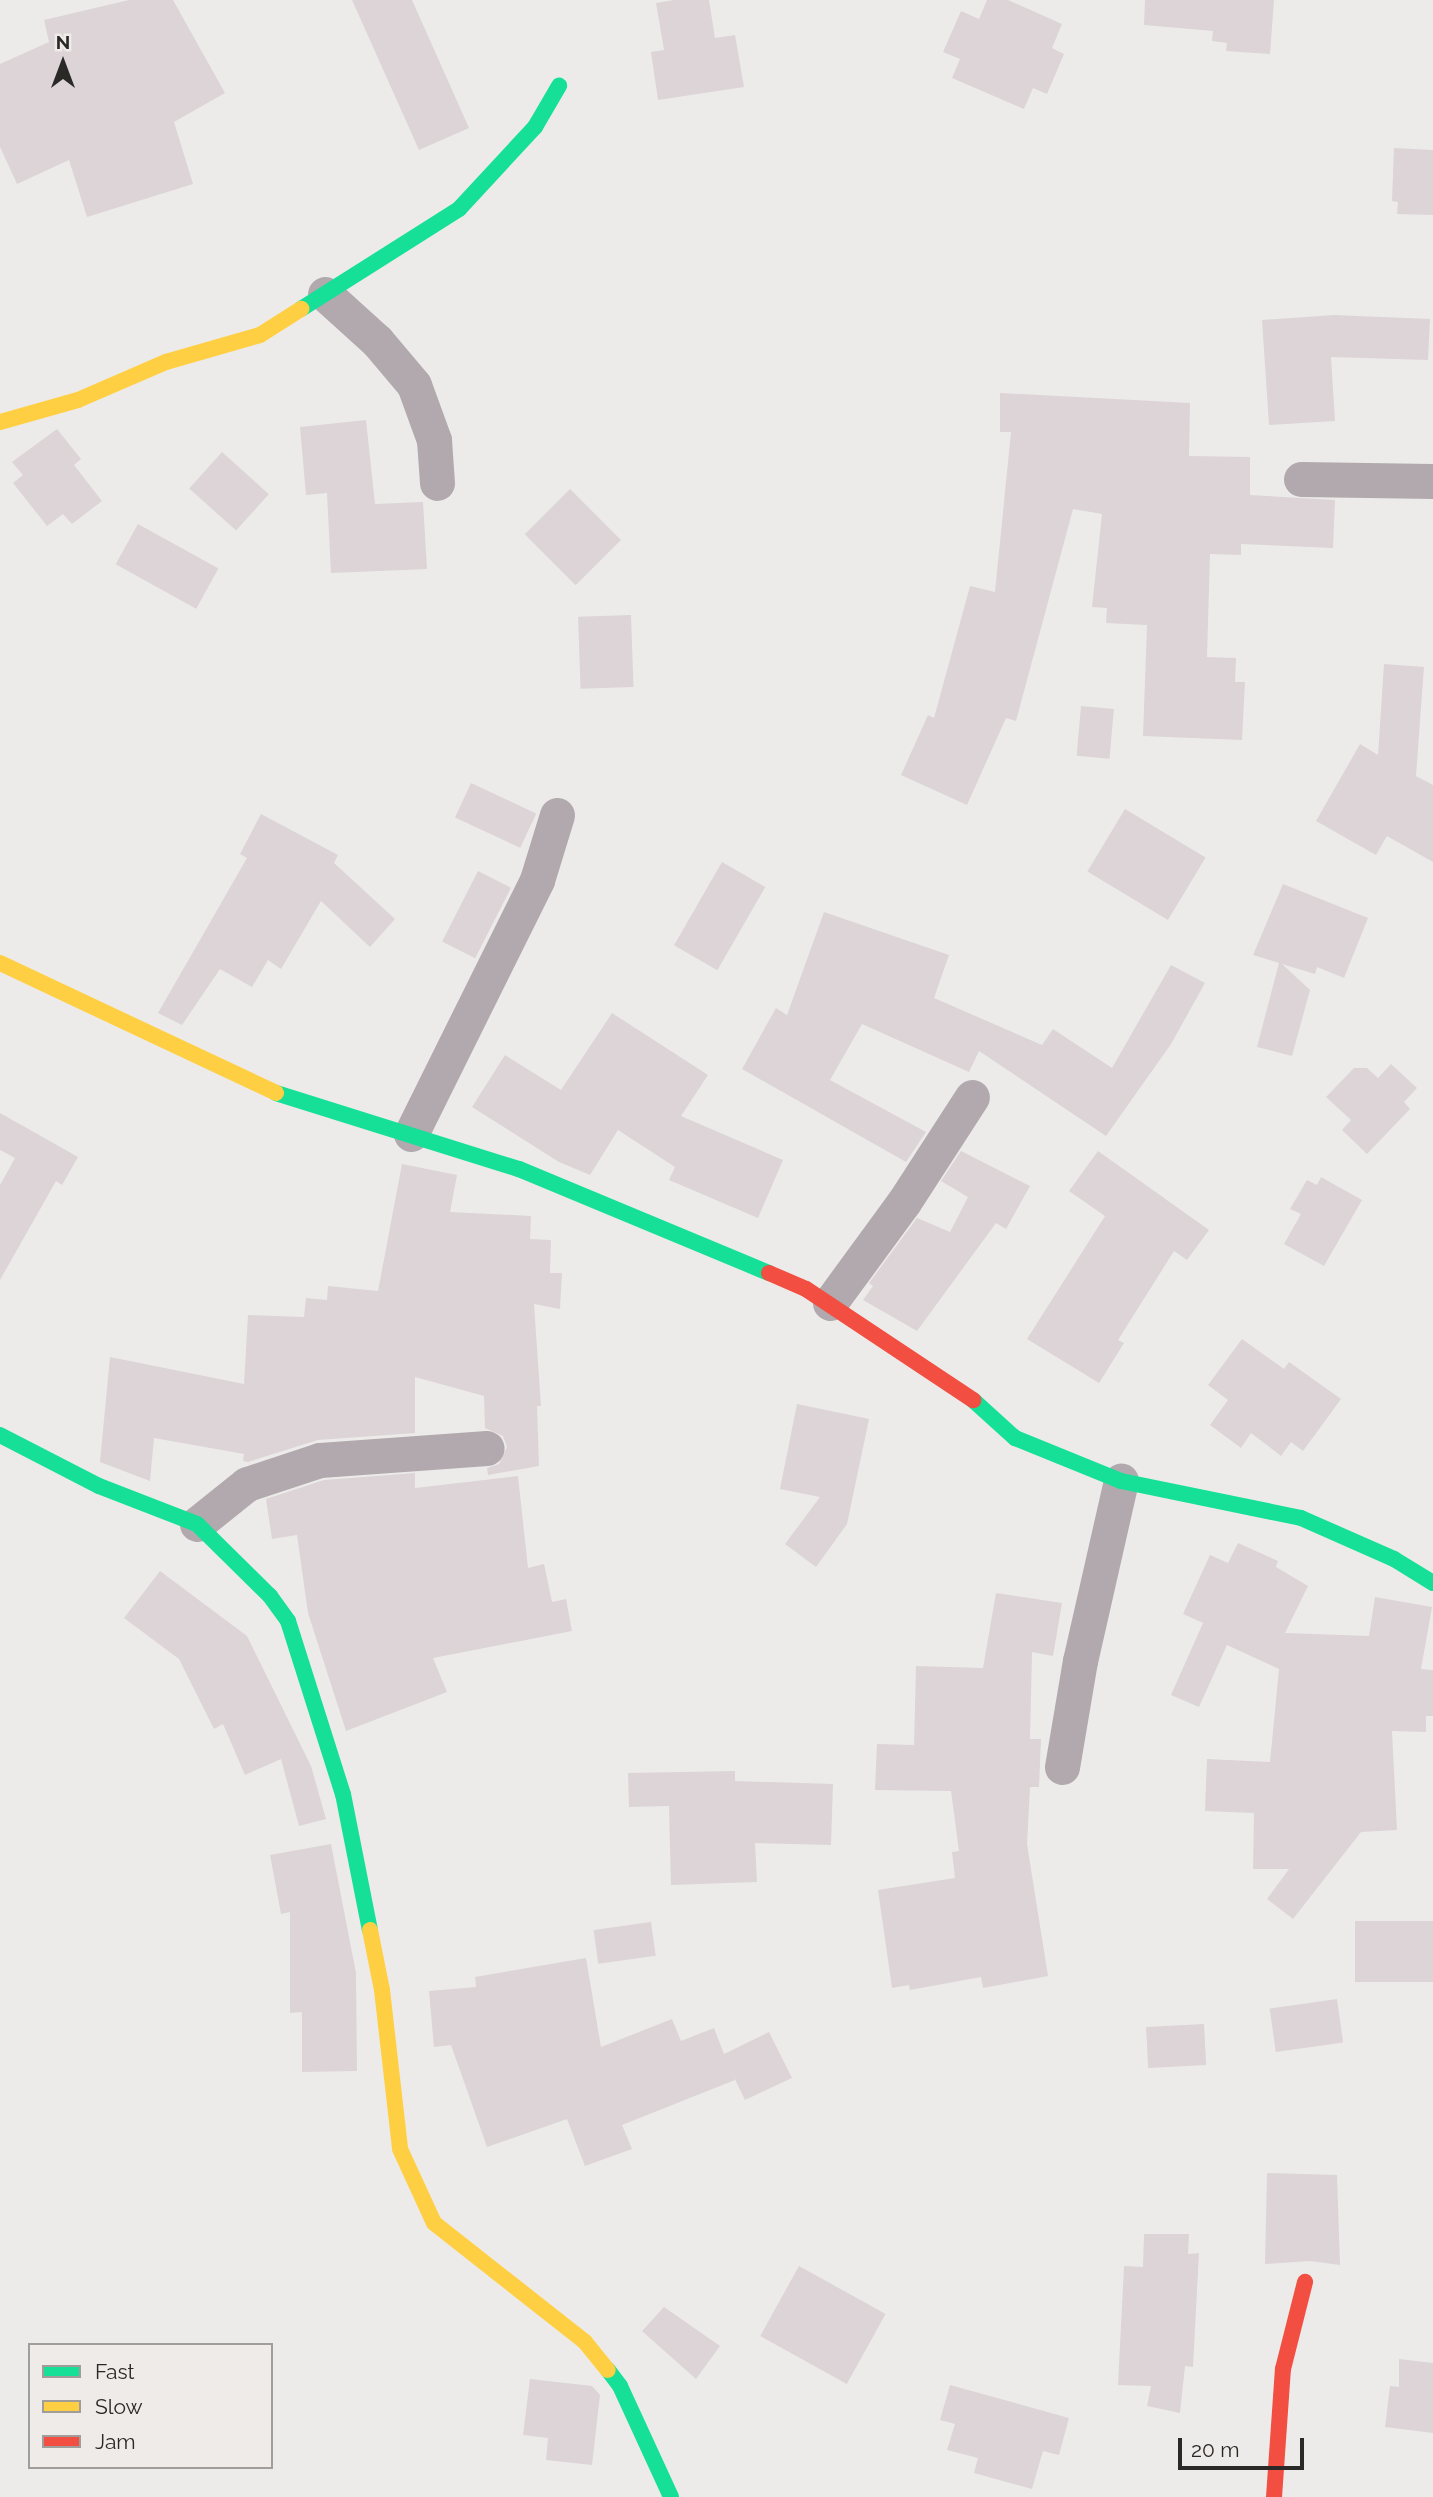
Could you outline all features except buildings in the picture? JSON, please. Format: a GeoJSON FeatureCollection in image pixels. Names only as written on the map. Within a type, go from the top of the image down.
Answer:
{"type":"FeatureCollection","features":[{"type":"Feature","properties":{"kind":"street"},"geometry":{"type":"LineString","coordinates":[[0,422],[78,400],[166,362],[260,335],[459,209],[534,127],[559,86]]}},
{"type":"Feature","properties":{"kind":"street"},"geometry":{"type":"LineString","coordinates":[[325,294],[377,341],[414,385],[434,440],[437,483]]}},
{"type":"Feature","properties":{"kind":"street"},"geometry":{"type":"LineString","coordinates":[[1301,479],[1433,481]]}},
{"type":"Feature","properties":{"kind":"street"},"geometry":{"type":"LineString","coordinates":[[411,1134],[537,880],[557,815]]}},
{"type":"Feature","properties":{"kind":"street"},"geometry":{"type":"LineString","coordinates":[[0,962],[288,1099],[411,1134],[557,1184],[830,1303],[974,1400],[1015,1438],[1121,1481],[1301,1517],[1394,1559],[1433,1583]]}},
{"type":"Feature","properties":{"kind":"street"},"geometry":{"type":"LineString","coordinates":[[830,1303],[904,1202],[972,1097]]}},
{"type":"Feature","properties":{"kind":"street"},"geometry":{"type":"LineString","coordinates":[[0,1435],[99,1486],[197,1524],[270,1596],[288,1621],[343,1794],[382,1990],[400,2149],[434,2223],[485,2259],[584,2342],[620,2386],[671,2497]]}},
{"type":"Feature","properties":{"kind":"street"},"geometry":{"type":"LineString","coordinates":[[197,1524],[247,1484],[320,1461],[487,1448]]}},
{"type":"Feature","properties":{"kind":"street"},"geometry":{"type":"LineString","coordinates":[[1062,1767],[1080,1661],[1121,1481]]}},
{"type":"Feature","properties":{"kind":"street"},"geometry":{"type":"LineString","coordinates":[[1274,2497],[1283,2369],[1305,2283]]}},
{"type":"Feature","properties":{"kind":"traffic: fast"},"geometry":{"type":"LineString","coordinates":[[301,309],[459,209],[535,127],[559,86]]}},
{"type":"Feature","properties":{"kind":"traffic: fast"},"geometry":{"type":"LineString","coordinates":[[276,1093],[519,1169],[769,1273]]}},
{"type":"Feature","properties":{"kind":"traffic: fast"},"geometry":{"type":"LineString","coordinates":[[973,1400],[1015,1438],[1121,1481],[1301,1518],[1394,1559],[1433,1583]]}},
{"type":"Feature","properties":{"kind":"traffic: fast"},"geometry":{"type":"LineString","coordinates":[[0,1435],[99,1486],[197,1524],[270,1596],[288,1621],[343,1794],[370,1930]]}},
{"type":"Feature","properties":{"kind":"traffic: fast"},"geometry":{"type":"LineString","coordinates":[[608,2370],[620,2386],[671,2497]]}},
{"type":"Feature","properties":{"kind":"traffic: slow"},"geometry":{"type":"LineString","coordinates":[[0,422],[78,400],[166,362],[260,335],[301,309]]}},
{"type":"Feature","properties":{"kind":"traffic: slow"},"geometry":{"type":"LineString","coordinates":[[0,963],[276,1093]]}},
{"type":"Feature","properties":{"kind":"traffic: slow"},"geometry":{"type":"LineString","coordinates":[[370,1930],[382,1990],[400,2149],[434,2223],[585,2342],[608,2370]]}},
{"type":"Feature","properties":{"kind":"traffic: jam"},"geometry":{"type":"LineString","coordinates":[[769,1273],[806,1289],[973,1400]]}},
{"type":"Feature","properties":{"kind":"traffic: jam"},"geometry":{"type":"LineString","coordinates":[[1274,2497],[1283,2369],[1305,2282]]}}]}
